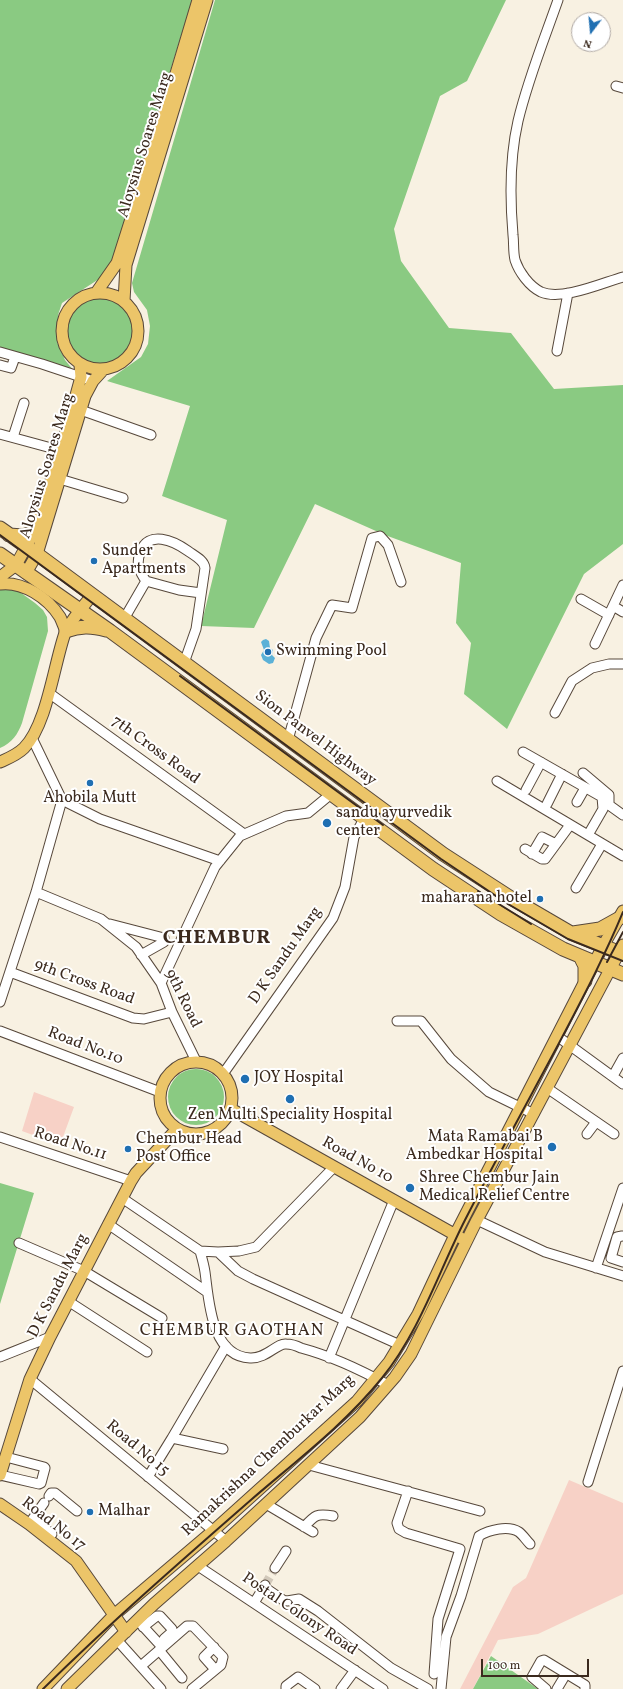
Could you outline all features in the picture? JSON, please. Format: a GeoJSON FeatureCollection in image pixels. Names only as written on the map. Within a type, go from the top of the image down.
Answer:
{"type":"FeatureCollection","features":[{"type":"Feature","properties":{"kind":"highway"},"geometry":{"type":"LineString","coordinates":[[4,532],[23,536],[39,525]]}},
{"type":"Feature","properties":{"kind":"highway","name":"Sion Panvel Highway"},"geometry":{"type":"LineString","coordinates":[[4,532],[92,595],[443,854],[505,894],[571,933],[603,946],[622,951]]}},
{"type":"Feature","properties":{"kind":"highway"},"geometry":{"type":"LineString","coordinates":[[0,554],[110,630],[433,869],[502,914],[563,949],[623,974]]}},
{"type":"Feature","properties":{"kind":"highway"},"geometry":{"type":"LineString","coordinates":[[66,631],[78,627],[110,630]]}},
{"type":"Feature","properties":{"kind":"highway"},"geometry":{"type":"LineString","coordinates":[[571,933],[600,929],[621,915]]}},
{"type":"Feature","properties":{"kind":"highway"},"geometry":{"type":"LineString","coordinates":[[580,956],[585,966],[585,981]]}},
{"type":"Feature","properties":{"kind":"main road","name":"Aloysius Soares Marg"},"geometry":{"type":"LineString","coordinates":[[176,89],[198,0]]}},
{"type":"Feature","properties":{"kind":"main road","name":"Aloysius Soares Marg"},"geometry":{"type":"LineString","coordinates":[[124,301],[126,265],[161,138],[176,89],[207,0]]}},
{"type":"Feature","properties":{"kind":"main road","name":"Aloysius Soares Marg"},"geometry":{"type":"LineString","coordinates":[[96,293],[117,263],[161,138]]}},
{"type":"Feature","properties":{"kind":"main road"},"geometry":{"type":"LineString","coordinates":[[96,293],[110,295],[124,301],[133,311],[138,323],[138,336],[135,349],[127,359],[116,367],[103,370],[91,369],[80,365],[71,357],[64,347],[61,335],[62,323],[66,312],[74,302],[84,296],[96,293]]}},
{"type":"Feature","properties":{"kind":"main road","name":"Aloysius Soares Marg"},"geometry":{"type":"LineString","coordinates":[[26,573],[39,525],[48,506],[76,408],[82,377],[80,365]]}},
{"type":"Feature","properties":{"kind":"main road","name":"Aloysius Soares Marg"},"geometry":{"type":"LineString","coordinates":[[76,408],[93,381],[103,370]]}},
{"type":"Feature","properties":{"kind":"main road","name":"Aloysius Soares Marg"},"geometry":{"type":"LineString","coordinates":[[32,551],[39,525]]}},
{"type":"Feature","properties":{"kind":"main road"},"geometry":{"type":"LineString","coordinates":[[0,577],[32,551]]}},
{"type":"Feature","properties":{"kind":"main road"},"geometry":{"type":"LineString","coordinates":[[0,584],[19,585],[32,591],[48,604],[60,617],[66,631]]}},
{"type":"Feature","properties":{"kind":"main road"},"geometry":{"type":"LineString","coordinates":[[0,762],[18,753],[32,738],[49,693],[66,631],[92,595]]}},
{"type":"Feature","properties":{"kind":"main road","name":"Ramakrishna Chemburkar Marg"},"geometry":{"type":"LineString","coordinates":[[43,1689],[114,1615],[213,1531],[356,1401],[389,1362],[418,1314],[455,1235],[520,1107],[603,946],[621,915]]}},
{"type":"Feature","properties":{"kind":"main road","name":"Ramakrishna Chemburkar Marg"},"geometry":{"type":"LineString","coordinates":[[68,1689],[117,1640],[126,1632],[140,1624],[198,1566],[226,1542],[360,1417],[388,1385],[411,1354],[466,1241],[502,1172],[570,1044],[622,951]]}},
{"type":"Feature","properties":{"kind":"main road"},"geometry":{"type":"LineString","coordinates":[[196,1061],[211,1065],[223,1074],[229,1082],[232,1091],[231,1109],[226,1119],[219,1127],[209,1132],[198,1134],[187,1133],[177,1129],[168,1122],[162,1113],[159,1102],[160,1092],[164,1080],[172,1070],[183,1064],[196,1061]]}},
{"type":"Feature","properties":{"kind":"main road","name":"Road No 10"},"geometry":{"type":"LineString","coordinates":[[231,1109],[466,1241]]}},
{"type":"Feature","properties":{"kind":"main road","name":"D K Sandu Marg"},"geometry":{"type":"LineString","coordinates":[[0,1475],[30,1379],[68,1301],[136,1173],[177,1129]]}},
{"type":"Feature","properties":{"kind":"main road"},"geometry":{"type":"LineString","coordinates":[[490,1166],[502,1172]]}},
{"type":"Feature","properties":{"kind":"main road","name":"Road No 17"},"geometry":{"type":"LineString","coordinates":[[0,1504],[31,1522],[76,1560],[126,1632]]}},
{"type":"Feature","properties":{"kind":"street"},"geometry":{"type":"LineString","coordinates":[[558,0],[528,83],[518,123],[512,172],[512,214],[515,259],[520,272],[530,284],[541,292],[551,294],[568,293],[623,277]]}},
{"type":"Feature","properties":{"kind":"street"},"geometry":{"type":"LineString","coordinates":[[557,351],[568,293]]}},
{"type":"Feature","properties":{"kind":"street"},"geometry":{"type":"LineString","coordinates":[[1,355],[15,356],[93,381]]}},
{"type":"Feature","properties":{"kind":"street"},"geometry":{"type":"LineString","coordinates":[[0,365],[11,368],[15,356]]}},
{"type":"Feature","properties":{"kind":"street"},"geometry":{"type":"LineString","coordinates":[[13,437],[24,403]]}},
{"type":"Feature","properties":{"kind":"street"},"geometry":{"type":"LineString","coordinates":[[76,408],[151,435]]}},
{"type":"Feature","properties":{"kind":"street"},"geometry":{"type":"LineString","coordinates":[[0,434],[64,451]]}},
{"type":"Feature","properties":{"kind":"street"},"geometry":{"type":"LineString","coordinates":[[56,478],[123,498]]}},
{"type":"Feature","properties":{"kind":"street"},"geometry":{"type":"LineString","coordinates":[[288,740],[316,638],[332,605],[352,608],[372,538],[380,536],[388,546],[401,582]]}},
{"type":"Feature","properties":{"kind":"street"},"geometry":{"type":"LineString","coordinates":[[184,663],[189,653],[196,629],[201,593],[204,564],[180,546],[168,540],[154,539],[147,541],[143,545],[138,559],[138,569],[146,581],[179,590],[201,593]]}},
{"type":"Feature","properties":{"kind":"street"},"geometry":{"type":"LineString","coordinates":[[124,619],[146,581]]}},
{"type":"Feature","properties":{"kind":"street"},"geometry":{"type":"LineString","coordinates":[[595,644],[623,585]]}},
{"type":"Feature","properties":{"kind":"street"},"geometry":{"type":"LineString","coordinates":[[581,599],[611,611],[623,612]]}},
{"type":"Feature","properties":{"kind":"street"},"geometry":{"type":"LineString","coordinates":[[555,713],[572,681],[592,668],[609,664],[623,664]]}},
{"type":"Feature","properties":{"kind":"street","name":"7th Cross Road"},"geometry":{"type":"LineString","coordinates":[[49,693],[244,834]]}},
{"type":"Feature","properties":{"kind":"street"},"geometry":{"type":"LineString","coordinates":[[32,738],[62,800],[100,819],[220,861]]}},
{"type":"Feature","properties":{"kind":"street"},"geometry":{"type":"LineString","coordinates":[[523,752],[602,798],[604,804],[603,809],[588,836]]}},
{"type":"Feature","properties":{"kind":"street"},"geometry":{"type":"LineString","coordinates":[[526,790],[541,762]]}},
{"type":"Feature","properties":{"kind":"street"},"geometry":{"type":"LineString","coordinates":[[583,772],[609,795],[609,805],[623,815]]}},
{"type":"Feature","properties":{"kind":"street"},"geometry":{"type":"LineString","coordinates":[[547,804],[562,774]]}},
{"type":"Feature","properties":{"kind":"street"},"geometry":{"type":"LineString","coordinates":[[497,781],[623,856]]}},
{"type":"Feature","properties":{"kind":"street"},"geometry":{"type":"LineString","coordinates":[[577,802],[585,788]]}},
{"type":"Feature","properties":{"kind":"street"},"geometry":{"type":"LineString","coordinates":[[161,983],[215,867],[240,836],[286,816],[308,813],[331,794]]}},
{"type":"Feature","properties":{"kind":"street"},"geometry":{"type":"LineString","coordinates":[[0,1002],[36,892],[62,800]]}},
{"type":"Feature","properties":{"kind":"street","name":"D K Sandu Marg"},"geometry":{"type":"LineString","coordinates":[[223,1074],[333,918],[345,887],[354,837],[364,819],[376,805]]}},
{"type":"Feature","properties":{"kind":"street"},"geometry":{"type":"LineString","coordinates":[[556,844],[542,837],[528,851],[542,859],[545,859],[570,825]]}},
{"type":"Feature","properties":{"kind":"street"},"geometry":{"type":"LineString","coordinates":[[576,888],[602,844]]}},
{"type":"Feature","properties":{"kind":"street","name":"9th Road"},"geometry":{"type":"LineString","coordinates":[[36,892],[101,919],[136,946],[161,983],[172,1012],[196,1061]]}},
{"type":"Feature","properties":{"kind":"street"},"geometry":{"type":"LineString","coordinates":[[107,923],[164,938],[164,942],[141,955]]}},
{"type":"Feature","properties":{"kind":"street","name":"9th Cross Road"},"geometry":{"type":"LineString","coordinates":[[10,972],[133,1018],[144,1019],[172,1012]]}},
{"type":"Feature","properties":{"kind":"street"},"geometry":{"type":"LineString","coordinates":[[397,1021],[421,1021],[451,1059],[490,1092],[534,1114]]}},
{"type":"Feature","properties":{"kind":"street","name":"Road No.10"},"geometry":{"type":"LineString","coordinates":[[0,1031],[160,1092]]}},
{"type":"Feature","properties":{"kind":"street"},"geometry":{"type":"LineString","coordinates":[[557,1036],[618,1072],[623,1084]]}},
{"type":"Feature","properties":{"kind":"street"},"geometry":{"type":"LineString","coordinates":[[618,1072],[623,1058]]}},
{"type":"Feature","properties":{"kind":"street"},"geometry":{"type":"LineString","coordinates":[[547,1088],[614,1134]]}},
{"type":"Feature","properties":{"kind":"street"},"geometry":{"type":"LineString","coordinates":[[588,1134],[596,1122]]}},
{"type":"Feature","properties":{"kind":"street","name":"Road No.11"},"geometry":{"type":"LineString","coordinates":[[0,1137],[131,1181]]}},
{"type":"Feature","properties":{"kind":"street"},"geometry":{"type":"LineString","coordinates":[[122,1198],[200,1251],[239,1251],[256,1247],[334,1167]]}},
{"type":"Feature","properties":{"kind":"street"},"geometry":{"type":"LineString","coordinates":[[596,1268],[603,1247],[620,1208],[622,1193]]}},
{"type":"Feature","properties":{"kind":"street"},"geometry":{"type":"LineString","coordinates":[[329,1358],[394,1200]]}},
{"type":"Feature","properties":{"kind":"street"},"geometry":{"type":"LineString","coordinates":[[477,1220],[544,1252],[620,1275],[622,1262],[611,1258],[617,1237],[622,1234]]}},
{"type":"Feature","properties":{"kind":"street"},"geometry":{"type":"LineString","coordinates":[[108,1224],[207,1292]]}},
{"type":"Feature","properties":{"kind":"street"},"geometry":{"type":"LineString","coordinates":[[18,1243],[84,1271],[162,1318]]}},
{"type":"Feature","properties":{"kind":"street"},"geometry":{"type":"LineString","coordinates":[[603,1247],[614,1250]]}},
{"type":"Feature","properties":{"kind":"street"},"geometry":{"type":"LineString","coordinates":[[200,1251],[205,1271],[210,1312],[218,1334],[226,1346],[237,1356],[252,1359],[267,1355],[285,1343],[316,1352],[376,1378],[388,1385]]}},
{"type":"Feature","properties":{"kind":"street"},"geometry":{"type":"LineString","coordinates":[[218,1252],[238,1271],[253,1279],[400,1345]]}},
{"type":"Feature","properties":{"kind":"street"},"geometry":{"type":"LineString","coordinates":[[68,1301],[147,1352]]}},
{"type":"Feature","properties":{"kind":"street"},"geometry":{"type":"LineString","coordinates":[[0,1357],[5,1351],[50,1337]]}},
{"type":"Feature","properties":{"kind":"street"},"geometry":{"type":"LineString","coordinates":[[148,1477],[226,1346]]}},
{"type":"Feature","properties":{"kind":"street"},"geometry":{"type":"LineString","coordinates":[[588,1482],[623,1371]]}},
{"type":"Feature","properties":{"kind":"street","name":"Road No 15"},"geometry":{"type":"LineString","coordinates":[[30,1379],[226,1542]]}},
{"type":"Feature","properties":{"kind":"street"},"geometry":{"type":"LineString","coordinates":[[172,1438],[223,1448]]}},
{"type":"Feature","properties":{"kind":"street"},"geometry":{"type":"LineString","coordinates":[[0,1475],[39,1484],[41,1483],[45,1468],[44,1466],[6,1457]]}},
{"type":"Feature","properties":{"kind":"street"},"geometry":{"type":"LineString","coordinates":[[309,1465],[480,1511]]}},
{"type":"Feature","properties":{"kind":"street"},"geometry":{"type":"LineString","coordinates":[[408,1492],[397,1523],[399,1529],[406,1533],[473,1553]]}},
{"type":"Feature","properties":{"kind":"street"},"geometry":{"type":"LineString","coordinates":[[31,1522],[51,1493],[55,1493],[77,1511]]}},
{"type":"Feature","properties":{"kind":"street"},"geometry":{"type":"LineString","coordinates":[[266,1504],[312,1532]]}},
{"type":"Feature","properties":{"kind":"street"},"geometry":{"type":"LineString","coordinates":[[304,1527],[314,1516],[321,1514],[333,1516]]}},
{"type":"Feature","properties":{"kind":"street"},"geometry":{"type":"LineString","coordinates":[[441,1689],[446,1637],[461,1596],[479,1536],[488,1531],[507,1529],[518,1531],[530,1544]]}},
{"type":"Feature","properties":{"kind":"street"},"geometry":{"type":"LineString","coordinates":[[41,1530],[52,1534]]}},
{"type":"Feature","properties":{"kind":"street"},"geometry":{"type":"LineString","coordinates":[[434,1674],[438,1619],[460,1549]]}},
{"type":"Feature","properties":{"kind":"street"},"geometry":{"type":"LineString","coordinates":[[275,1568],[286,1551]]}},
{"type":"Feature","properties":{"kind":"street","name":"Postal Colony Road"},"geometry":{"type":"LineString","coordinates":[[198,1566],[383,1689]]}},
{"type":"Feature","properties":{"kind":"street"},"geometry":{"type":"LineString","coordinates":[[254,1603],[264,1586],[283,1600],[287,1601],[299,1599],[318,1611],[391,1668],[428,1689]]}},
{"type":"Feature","properties":{"kind":"street"},"geometry":{"type":"LineString","coordinates":[[160,1647],[172,1631],[160,1616],[157,1616],[140,1624],[160,1647],[182,1678]]}},
{"type":"Feature","properties":{"kind":"street"},"geometry":{"type":"LineString","coordinates":[[140,1666],[160,1647],[190,1625],[193,1626],[223,1657],[223,1662],[192,1689]]}},
{"type":"Feature","properties":{"kind":"street"},"geometry":{"type":"LineString","coordinates":[[117,1640],[161,1689]]}},
{"type":"Feature","properties":{"kind":"street"},"geometry":{"type":"LineString","coordinates":[[212,1666],[204,1657],[214,1647]]}},
{"type":"Feature","properties":{"kind":"street"},"geometry":{"type":"LineString","coordinates":[[546,1689],[532,1677],[542,1660],[545,1660],[585,1685],[585,1689]]}},
{"type":"Feature","properties":{"kind":"street"},"geometry":{"type":"LineString","coordinates":[[341,1689],[355,1670]]}},
{"type":"Feature","properties":{"kind":"street"},"geometry":{"type":"LineString","coordinates":[[557,1689],[566,1674]]}},
{"type":"Feature","properties":{"kind":"street"},"geometry":{"type":"LineString","coordinates":[[286,1689],[286,1686],[298,1677],[316,1689]]}},
{"type":"Feature","properties":{"kind":"shaded area"},"geometry":{"type":"Polygon","coordinates":[[[34,1092],[74,1107],[60,1145],[22,1131],[34,1092]]]}},
{"type":"Feature","properties":{"kind":"shaded area"},"geometry":{"type":"Polygon","coordinates":[[[569,1480],[623,1503],[623,1594],[538,1634],[498,1640],[473,1689],[460,1689],[513,1587],[526,1578],[569,1480]]]}},
{"type":"Feature","properties":{"kind":"green space"},"geometry":{"type":"Polygon","coordinates":[[[0,0],[192,0],[112,261],[99,279],[62,303],[58,315],[57,342],[65,360],[74,371],[0,348],[0,0]]]}},
{"type":"Feature","properties":{"kind":"green space"},"geometry":{"type":"Polygon","coordinates":[[[215,0],[506,0],[467,81],[440,96],[394,229],[401,261],[449,328],[511,333],[554,389],[623,385],[623,544],[584,574],[507,729],[464,694],[471,643],[456,623],[461,563],[385,535],[315,504],[254,628],[201,626],[227,520],[162,496],[190,406],[107,381],[141,357],[148,344],[150,326],[147,310],[134,292],[132,283],[215,0]]]}},
{"type":"Feature","properties":{"kind":"green space"},"geometry":{"type":"Polygon","coordinates":[[[100,298],[112,301],[123,308],[130,319],[133,331],[130,343],[123,354],[112,361],[100,364],[88,361],[77,354],[70,343],[67,331],[70,319],[77,308],[88,301],[100,298]]]}},
{"type":"Feature","properties":{"kind":"green space"},"geometry":{"type":"Polygon","coordinates":[[[0,588],[17,590],[43,610],[47,617],[48,631],[22,723],[11,741],[0,748],[0,588]]]}},
{"type":"Feature","properties":{"kind":"green space"},"geometry":{"type":"Polygon","coordinates":[[[196,1069],[211,1074],[219,1082],[224,1097],[219,1112],[211,1120],[196,1125],[181,1120],[173,1112],[168,1097],[173,1082],[181,1074],[196,1069]]]}},
{"type":"Feature","properties":{"kind":"green space"},"geometry":{"type":"Polygon","coordinates":[[[0,1183],[34,1193],[0,1304],[0,1183]]]}},
{"type":"Feature","properties":{"kind":"green space"},"geometry":{"type":"Polygon","coordinates":[[[491,1656],[538,1689],[473,1689],[491,1656]]]}},
{"type":"Feature","properties":{"kind":"water","name":"Swimming Pool"},"geometry":{"type":"Polygon","coordinates":[[[266,639],[269,641],[270,648],[273,650],[272,655],[275,658],[273,663],[269,664],[263,660],[261,655],[264,650],[261,642],[266,639]]]}},
{"type":"Feature","properties":{"kind":"tunnel"},"geometry":{"type":"LineString","coordinates":[[265,1585],[275,1568]]}},
{"type":"Feature","properties":{"kind":"railway"},"geometry":{"type":"LineString","coordinates":[[0,535],[441,859],[508,904],[568,939],[623,961]]}},
{"type":"Feature","properties":{"kind":"railway"},"geometry":{"type":"LineString","coordinates":[[180,676],[383,825]]}},
{"type":"Feature","properties":{"kind":"railway"},"geometry":{"type":"LineString","coordinates":[[478,891],[531,924]]}},
{"type":"Feature","properties":{"kind":"railway"},"geometry":{"type":"LineString","coordinates":[[43,1689],[146,1592],[336,1426],[368,1395],[382,1378],[395,1360],[418,1321],[465,1220],[584,996],[623,912]]}},
{"type":"Feature","properties":{"kind":"railway"},"geometry":{"type":"LineString","coordinates":[[607,962],[623,932]]}},
{"type":"Feature","properties":{"kind":"place","name":"Sunder Apartments"},"geometry":{"type":"Point","coordinates":[94,561]}},
{"type":"Feature","properties":{"kind":"place","name":"Swimming Pool"},"geometry":{"type":"Point","coordinates":[268,652]}},
{"type":"Feature","properties":{"kind":"place","name":"Ahobila Mutt"},"geometry":{"type":"Point","coordinates":[90,783]}},
{"type":"Feature","properties":{"kind":"place","name":"sandu ayurvedik center"},"geometry":{"type":"Point","coordinates":[327,823]}},
{"type":"Feature","properties":{"kind":"place","name":"maharana hotel"},"geometry":{"type":"Point","coordinates":[540,899]}},
{"type":"Feature","properties":{"kind":"place","name":"JOY Hospital"},"geometry":{"type":"Point","coordinates":[245,1079]}},
{"type":"Feature","properties":{"kind":"place","name":"Zen Multi Speciality Hospital"},"geometry":{"type":"Point","coordinates":[290,1099]}},
{"type":"Feature","properties":{"kind":"place","name":"Mata Ramabai B Ambedkar Hospital"},"geometry":{"type":"Point","coordinates":[552,1147]}},
{"type":"Feature","properties":{"kind":"place","name":"Chembur Head Post Office"},"geometry":{"type":"Point","coordinates":[128,1149]}},
{"type":"Feature","properties":{"kind":"place","name":"Shree Chembur Jain Medical Relief Centre"},"geometry":{"type":"Point","coordinates":[410,1188]}},
{"type":"Feature","properties":{"kind":"place","name":"Malhar"},"geometry":{"type":"Point","coordinates":[90,1512]}},
{"type":"Feature","properties":{"kind":"district","name":"CHEMBUR"},"geometry":{"type":"Point","coordinates":[217,939]}},
{"type":"Feature","properties":{"kind":"district","name":"CHEMBUR GAOTHAN"},"geometry":{"type":"Point","coordinates":[232,1332]}}]}
